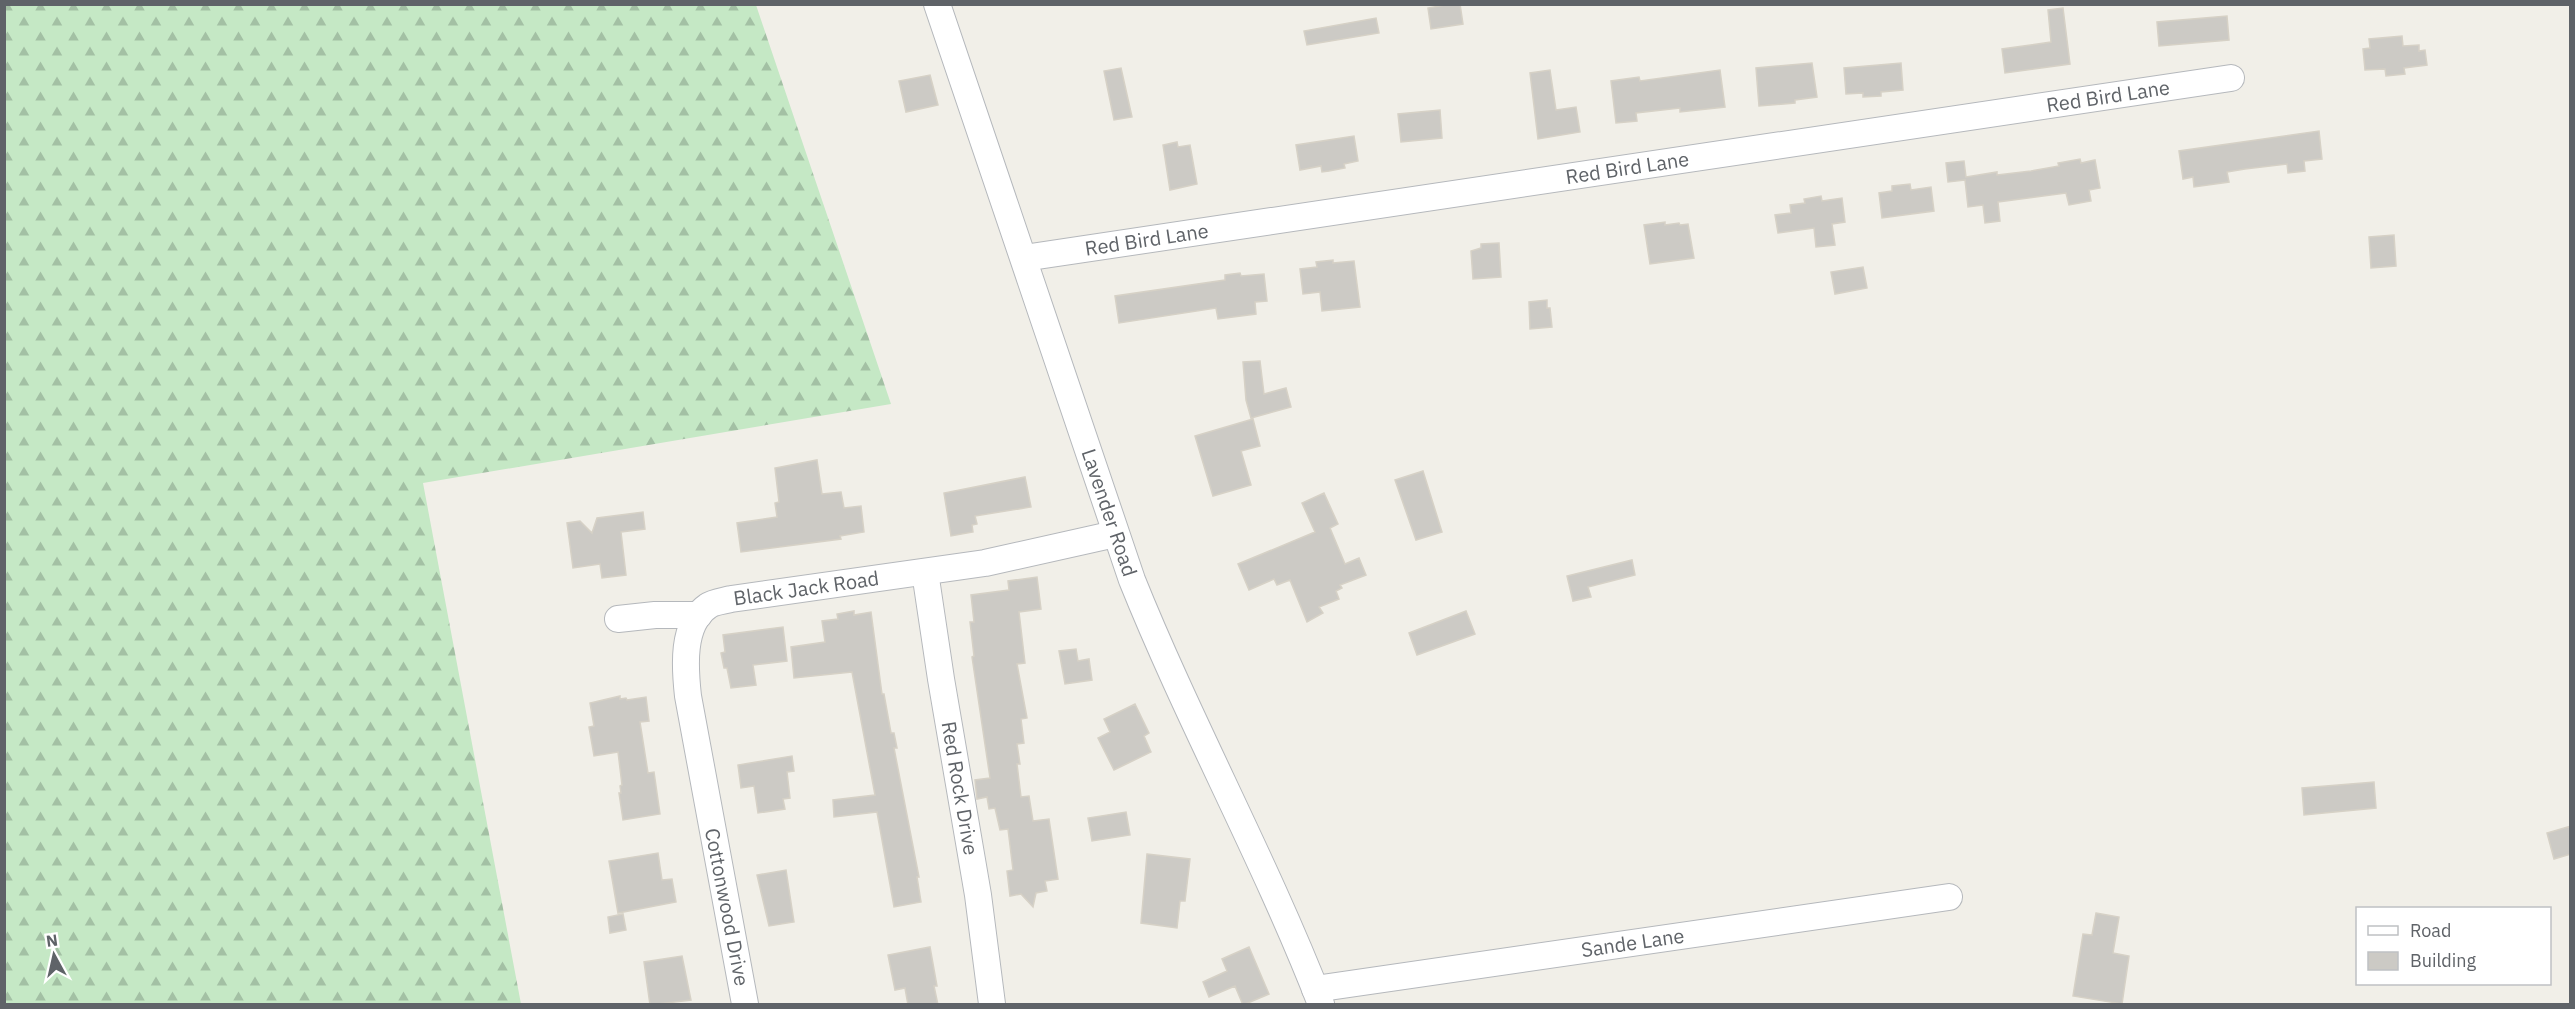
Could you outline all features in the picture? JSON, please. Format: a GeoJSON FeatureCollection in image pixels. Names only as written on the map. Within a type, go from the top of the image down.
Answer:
{"type":"FeatureCollection","features":[{"type":"Feature","properties":{"kind":"street","name":"Lavender Road"},"geometry":{"type":"LineString","coordinates":[[937,4],[1115,534],[1157,641],[1318,997]]}},
{"type":"Feature","properties":{"kind":"street","name":"Red Bird Lane"},"geometry":{"type":"LineString","coordinates":[[1024,258],[2231,78]]}},
{"type":"Feature","properties":{"kind":"street","name":"Black Jack Road"},"geometry":{"type":"LineString","coordinates":[[699,615],[708,605],[730,599],[985,563],[1115,534]]}},
{"type":"Feature","properties":{"kind":"street","name":"Red Rock Drive"},"geometry":{"type":"LineString","coordinates":[[925,572],[940,679],[978,895],[992,1005]]}},
{"type":"Feature","properties":{"kind":"street"},"geometry":{"type":"LineString","coordinates":[[618,619],[655,615],[699,615]]}},
{"type":"Feature","properties":{"kind":"street","name":"Cottonwood Drive"},"geometry":{"type":"LineString","coordinates":[[699,615],[688,638],[685,673],[745,1005]]}},
{"type":"Feature","properties":{"kind":"street","name":"Sande Lane"},"geometry":{"type":"LineString","coordinates":[[1318,997],[1949,897]]}},
{"type":"Feature","properties":{"kind":"green space"},"geometry":{"type":"Polygon","coordinates":[[[5,4],[756,5],[891,404],[423,483],[521,1004],[5,1004],[5,4]]]}},
{"type":"Feature","properties":{"kind":"building"},"geometry":{"type":"Polygon","coordinates":[[[1460,4],[1463,24],[1431,29],[1428,8],[1460,4]]]}},
{"type":"Feature","properties":{"kind":"building"},"geometry":{"type":"Polygon","coordinates":[[[2063,8],[2070,64],[2005,73],[2002,49],[2051,42],[2048,10],[2063,8]]]}},
{"type":"Feature","properties":{"kind":"building"},"geometry":{"type":"Polygon","coordinates":[[[2227,16],[2229,40],[2159,46],[2157,22],[2227,16]]]}},
{"type":"Feature","properties":{"kind":"building"},"geometry":{"type":"Polygon","coordinates":[[[1376,18],[1379,33],[1307,45],[1304,31],[1376,18]]]}},
{"type":"Feature","properties":{"kind":"building"},"geometry":{"type":"Polygon","coordinates":[[[2402,36],[2403,46],[2419,45],[2419,51],[2425,50],[2427,65],[2404,68],[2405,74],[2386,76],[2385,69],[2365,70],[2363,49],[2370,48],[2369,39],[2402,36]]]}},
{"type":"Feature","properties":{"kind":"building"},"geometry":{"type":"Polygon","coordinates":[[[1812,63],[1817,97],[1795,100],[1795,103],[1759,106],[1756,68],[1812,63]]]}},
{"type":"Feature","properties":{"kind":"building"},"geometry":{"type":"Polygon","coordinates":[[[1901,63],[1903,90],[1881,92],[1881,96],[1863,97],[1863,93],[1846,94],[1844,68],[1901,63]]]}},
{"type":"Feature","properties":{"kind":"building"},"geometry":{"type":"Polygon","coordinates":[[[1121,68],[1132,117],[1114,120],[1104,71],[1121,68]]]}},
{"type":"Feature","properties":{"kind":"building"},"geometry":{"type":"Polygon","coordinates":[[[1550,70],[1556,110],[1576,107],[1580,132],[1538,139],[1530,73],[1550,70]]]}},
{"type":"Feature","properties":{"kind":"building"},"geometry":{"type":"Polygon","coordinates":[[[1720,70],[1725,107],[1680,112],[1680,108],[1636,113],[1637,121],[1616,123],[1611,81],[1639,77],[1640,81],[1720,70]]]}},
{"type":"Feature","properties":{"kind":"building"},"geometry":{"type":"Polygon","coordinates":[[[930,75],[938,105],[906,112],[899,81],[930,75]]]}},
{"type":"Feature","properties":{"kind":"building"},"geometry":{"type":"Polygon","coordinates":[[[1440,110],[1442,138],[1401,142],[1398,114],[1440,110]]]}},
{"type":"Feature","properties":{"kind":"building"},"geometry":{"type":"Polygon","coordinates":[[[2319,131],[2322,159],[2304,161],[2305,171],[2288,173],[2287,164],[2245,169],[2227,172],[2229,182],[2194,187],[2193,177],[2183,179],[2179,151],[2319,131]]]}},
{"type":"Feature","properties":{"kind":"building"},"geometry":{"type":"Polygon","coordinates":[[[1354,136],[1358,161],[1344,164],[1345,168],[1329,171],[1322,172],[1321,166],[1300,170],[1296,145],[1354,136]]]}},
{"type":"Feature","properties":{"kind":"building"},"geometry":{"type":"Polygon","coordinates":[[[1177,142],[1178,147],[1190,145],[1197,184],[1170,190],[1163,145],[1177,142]]]}},
{"type":"Feature","properties":{"kind":"building"},"geometry":{"type":"Polygon","coordinates":[[[2080,159],[2081,163],[2095,160],[2100,188],[2089,190],[2091,201],[2069,205],[2066,193],[1998,202],[2000,221],[1985,223],[1983,205],[1968,207],[1965,180],[1948,182],[1946,163],[1964,161],[1966,177],[1997,172],[1997,175],[2031,171],[2059,166],[2058,163],[2080,159]]]}},
{"type":"Feature","properties":{"kind":"building"},"geometry":{"type":"Polygon","coordinates":[[[1910,184],[1911,190],[1931,187],[1934,211],[1882,218],[1879,193],[1892,191],[1892,186],[1910,184]]]}},
{"type":"Feature","properties":{"kind":"building"},"geometry":{"type":"Polygon","coordinates":[[[1821,196],[1822,201],[1842,198],[1845,222],[1832,224],[1835,245],[1816,247],[1814,228],[1778,233],[1775,215],[1791,213],[1790,205],[1805,203],[1804,199],[1821,196]]]}},
{"type":"Feature","properties":{"kind":"building"},"geometry":{"type":"Polygon","coordinates":[[[1665,222],[1665,225],[1688,224],[1694,258],[1650,264],[1644,225],[1665,222]]]}},
{"type":"Feature","properties":{"kind":"building"},"geometry":{"type":"Polygon","coordinates":[[[2394,235],[2396,266],[2371,268],[2369,237],[2394,235]]]}},
{"type":"Feature","properties":{"kind":"building"},"geometry":{"type":"Polygon","coordinates":[[[1499,243],[1501,277],[1473,279],[1471,251],[1481,248],[1481,244],[1499,243]]]}},
{"type":"Feature","properties":{"kind":"building"},"geometry":{"type":"Polygon","coordinates":[[[1333,260],[1333,263],[1354,261],[1360,307],[1322,311],[1320,292],[1303,294],[1300,269],[1317,267],[1316,262],[1333,260]]]}},
{"type":"Feature","properties":{"kind":"building"},"geometry":{"type":"Polygon","coordinates":[[[1863,267],[1867,288],[1835,294],[1831,272],[1863,267]]]}},
{"type":"Feature","properties":{"kind":"building"},"geometry":{"type":"Polygon","coordinates":[[[1240,273],[1241,276],[1264,274],[1267,301],[1255,302],[1256,314],[1218,319],[1216,308],[1119,323],[1115,296],[1225,280],[1225,275],[1240,273]]]}},
{"type":"Feature","properties":{"kind":"building"},"geometry":{"type":"Polygon","coordinates":[[[1547,300],[1552,327],[1530,329],[1529,302],[1547,300]]]}},
{"type":"Feature","properties":{"kind":"building"},"geometry":{"type":"Polygon","coordinates":[[[1260,361],[1264,394],[1286,388],[1291,407],[1251,418],[1246,400],[1243,362],[1260,361]]]}},
{"type":"Feature","properties":{"kind":"building"},"geometry":{"type":"Polygon","coordinates":[[[1253,419],[1260,446],[1241,451],[1251,485],[1213,496],[1195,436],[1253,419]]]}},
{"type":"Feature","properties":{"kind":"building"},"geometry":{"type":"Polygon","coordinates":[[[817,460],[822,494],[841,492],[844,508],[861,506],[864,532],[840,536],[841,539],[741,552],[737,523],[777,517],[775,503],[779,502],[775,468],[817,460]]]}},
{"type":"Feature","properties":{"kind":"building"},"geometry":{"type":"Polygon","coordinates":[[[1423,471],[1442,532],[1416,540],[1395,480],[1423,471]]]}},
{"type":"Feature","properties":{"kind":"building"},"geometry":{"type":"Polygon","coordinates":[[[1025,477],[1031,507],[975,516],[977,524],[972,525],[973,532],[951,536],[944,493],[1025,477]]]}},
{"type":"Feature","properties":{"kind":"building"},"geometry":{"type":"Polygon","coordinates":[[[1324,493],[1338,524],[1330,528],[1345,564],[1359,558],[1366,575],[1340,585],[1342,588],[1336,591],[1339,599],[1319,607],[1323,613],[1307,622],[1290,580],[1277,585],[1274,579],[1249,590],[1238,564],[1315,532],[1302,503],[1324,493]]]}},
{"type":"Feature","properties":{"kind":"building"},"geometry":{"type":"Polygon","coordinates":[[[643,512],[645,529],[621,532],[626,575],[602,578],[600,564],[573,568],[567,523],[580,521],[592,533],[597,518],[643,512]]]}},
{"type":"Feature","properties":{"kind":"building"},"geometry":{"type":"Polygon","coordinates":[[[1632,560],[1635,575],[1588,587],[1591,597],[1573,601],[1567,576],[1632,560]]]}},
{"type":"Feature","properties":{"kind":"building"},"geometry":{"type":"Polygon","coordinates":[[[1037,577],[1041,609],[1019,612],[1025,663],[1017,664],[1027,718],[1021,719],[1024,743],[1017,744],[1020,764],[1017,764],[1021,797],[1029,796],[1033,821],[1049,819],[1058,879],[1045,881],[1047,891],[1036,893],[1033,907],[1021,894],[1010,896],[1007,871],[1013,870],[1008,829],[1000,830],[995,808],[989,809],[987,797],[977,799],[975,780],[990,778],[972,657],[974,656],[970,622],[974,622],[971,595],[1009,590],[1008,581],[1037,577]]]}},
{"type":"Feature","properties":{"kind":"building"},"geometry":{"type":"Polygon","coordinates":[[[854,611],[854,615],[871,612],[882,694],[884,694],[891,733],[894,733],[897,748],[894,748],[919,877],[917,877],[921,902],[894,907],[877,812],[834,817],[833,800],[875,795],[852,672],[794,678],[791,647],[825,642],[822,621],[838,619],[837,614],[854,611]]]}},
{"type":"Feature","properties":{"kind":"building"},"geometry":{"type":"Polygon","coordinates":[[[1466,611],[1475,634],[1417,655],[1409,633],[1466,611]]]}},
{"type":"Feature","properties":{"kind":"building"},"geometry":{"type":"Polygon","coordinates":[[[783,627],[787,661],[753,665],[756,685],[731,688],[721,653],[725,652],[723,635],[783,627]]]}},
{"type":"Feature","properties":{"kind":"building"},"geometry":{"type":"Polygon","coordinates":[[[1076,649],[1078,661],[1089,659],[1092,680],[1065,684],[1059,651],[1076,649]]]}},
{"type":"Feature","properties":{"kind":"building"},"geometry":{"type":"Polygon","coordinates":[[[620,696],[620,699],[626,698],[627,700],[646,697],[649,721],[640,722],[648,773],[654,772],[660,814],[623,820],[619,793],[621,793],[620,786],[622,785],[618,752],[594,756],[589,727],[594,726],[590,703],[620,696]]]}},
{"type":"Feature","properties":{"kind":"building"},"geometry":{"type":"Polygon","coordinates":[[[1135,704],[1149,733],[1144,736],[1151,752],[1114,770],[1098,738],[1110,732],[1104,719],[1135,704]]]}},
{"type":"Feature","properties":{"kind":"building"},"geometry":{"type":"Polygon","coordinates":[[[792,756],[794,771],[787,772],[790,798],[783,799],[785,809],[758,813],[754,786],[741,788],[738,765],[792,756]]]}},
{"type":"Feature","properties":{"kind":"building"},"geometry":{"type":"Polygon","coordinates":[[[2374,782],[2376,808],[2304,815],[2302,788],[2374,782]]]}},
{"type":"Feature","properties":{"kind":"building"},"geometry":{"type":"Polygon","coordinates":[[[1126,812],[1130,835],[1092,841],[1088,818],[1126,812]]]}},
{"type":"Feature","properties":{"kind":"building"},"geometry":{"type":"Polygon","coordinates":[[[2571,826],[2571,854],[2554,859],[2547,833],[2571,826]]]}},
{"type":"Feature","properties":{"kind":"building"},"geometry":{"type":"Polygon","coordinates":[[[658,853],[662,880],[672,879],[676,902],[618,913],[609,861],[658,853]]]}},
{"type":"Feature","properties":{"kind":"building"},"geometry":{"type":"Polygon","coordinates":[[[1147,854],[1190,859],[1185,901],[1180,901],[1177,928],[1141,923],[1147,854]]]}},
{"type":"Feature","properties":{"kind":"building"},"geometry":{"type":"Polygon","coordinates":[[[786,870],[794,922],[769,926],[757,875],[786,870]]]}},
{"type":"Feature","properties":{"kind":"building"},"geometry":{"type":"Polygon","coordinates":[[[2096,913],[2119,917],[2113,953],[2129,956],[2122,1004],[2073,996],[2083,934],[2092,935],[2096,913]]]}},
{"type":"Feature","properties":{"kind":"building"},"geometry":{"type":"Polygon","coordinates":[[[623,914],[626,930],[610,933],[608,917],[623,914]]]}},
{"type":"Feature","properties":{"kind":"building"},"geometry":{"type":"Polygon","coordinates":[[[930,947],[938,1005],[908,1005],[905,988],[895,990],[888,955],[930,947]]]}},
{"type":"Feature","properties":{"kind":"building"},"geometry":{"type":"Polygon","coordinates":[[[1249,947],[1269,994],[1243,1005],[1235,986],[1209,997],[1203,982],[1227,971],[1222,959],[1249,947]]]}},
{"type":"Feature","properties":{"kind":"building"},"geometry":{"type":"Polygon","coordinates":[[[682,956],[691,1000],[650,1005],[644,962],[682,956]]]}}]}
